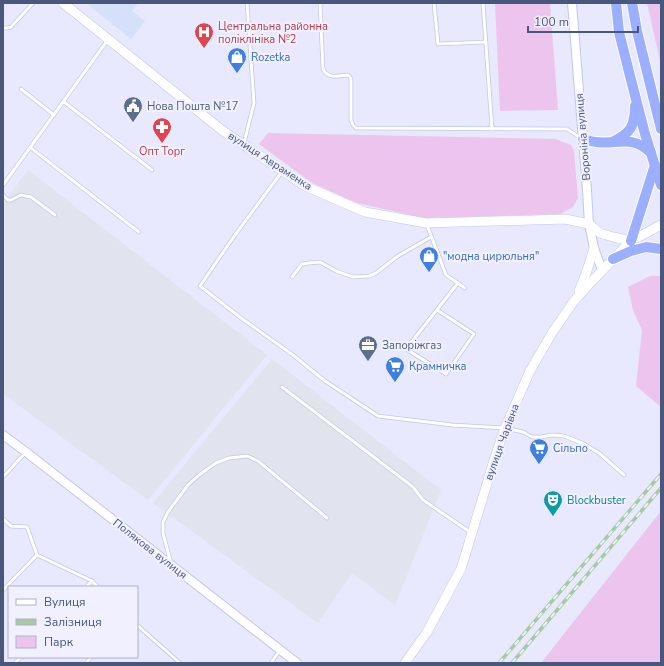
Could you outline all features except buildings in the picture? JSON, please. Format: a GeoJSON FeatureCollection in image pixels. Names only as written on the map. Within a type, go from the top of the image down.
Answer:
{"type":"FeatureCollection","features":[{"type":"Feature","properties":{"kind":"highway"},"geometry":{"type":"LineString","coordinates":[[616,3],[619,32],[635,95],[661,185]]}},
{"type":"Feature","properties":{"kind":"highway"},"geometry":{"type":"LineString","coordinates":[[632,3],[637,31],[661,129]]}},
{"type":"Feature","properties":{"kind":"highway"},"geometry":{"type":"LineString","coordinates":[[612,142],[624,136],[632,126],[635,114],[635,95]]}},
{"type":"Feature","properties":{"kind":"highway"},"geometry":{"type":"LineString","coordinates":[[583,139],[596,142],[630,141],[639,144],[651,153]]}},
{"type":"Feature","properties":{"kind":"highway"},"geometry":{"type":"LineString","coordinates":[[631,241],[655,165]]}},
{"type":"Feature","properties":{"kind":"highway"},"geometry":{"type":"LineString","coordinates":[[612,259],[631,251],[646,247],[661,249]]}},
{"type":"Feature","properties":{"kind":"main road","name":"вулиця Авраменка"},"geometry":{"type":"LineString","coordinates":[[63,3],[223,131],[305,186],[365,212],[426,223],[565,219],[589,224]]}},
{"type":"Feature","properties":{"kind":"main road"},"geometry":{"type":"LineString","coordinates":[[589,224],[600,233],[631,241]]}},
{"type":"Feature","properties":{"kind":"main road","name":"вулиця Чарівна"},"geometry":{"type":"LineString","coordinates":[[406,663],[427,632],[461,569],[505,428],[530,371],[552,333],[574,301],[612,259],[631,241],[661,225]]}},
{"type":"Feature","properties":{"kind":"main road"},"geometry":{"type":"LineString","coordinates":[[574,301],[585,276],[594,248]]}},
{"type":"Feature","properties":{"kind":"street","name":"Вороніна вулиця"},"geometry":{"type":"LineString","coordinates":[[572,3],[588,190],[589,224],[594,248],[602,270]]}},
{"type":"Feature","properties":{"kind":"street","name":"Полякова вулиця"},"geometry":{"type":"LineString","coordinates":[[3,435],[297,663]]}},
{"type":"Feature","properties":{"kind":"lane"},"geometry":{"type":"LineString","coordinates":[[3,28],[11,27],[33,3]]}},
{"type":"Feature","properties":{"kind":"lane"},"geometry":{"type":"LineString","coordinates":[[243,144],[254,103],[247,3]]}},
{"type":"Feature","properties":{"kind":"lane"},"geometry":{"type":"LineString","coordinates":[[320,3],[323,68],[325,74],[331,76],[348,75],[350,77],[351,120],[352,125],[356,128],[566,130],[583,139]]}},
{"type":"Feature","properties":{"kind":"lane"},"geometry":{"type":"LineString","coordinates":[[434,3],[438,44],[486,42]]}},
{"type":"Feature","properties":{"kind":"lane"},"geometry":{"type":"LineString","coordinates":[[483,3],[492,129]]}},
{"type":"Feature","properties":{"kind":"lane"},"geometry":{"type":"LineString","coordinates":[[248,26],[265,25]]}},
{"type":"Feature","properties":{"kind":"lane"},"geometry":{"type":"LineString","coordinates":[[3,185],[108,40]]}},
{"type":"Feature","properties":{"kind":"lane"},"geometry":{"type":"LineString","coordinates":[[21,89],[54,115]]}},
{"type":"Feature","properties":{"kind":"lane"},"geometry":{"type":"LineString","coordinates":[[64,102],[152,170]]}},
{"type":"Feature","properties":{"kind":"lane"},"geometry":{"type":"LineString","coordinates":[[30,148],[140,232]]}},
{"type":"Feature","properties":{"kind":"lane"},"geometry":{"type":"LineString","coordinates":[[283,171],[200,286],[241,318],[293,355],[324,381],[378,416],[452,425],[505,428],[523,432],[532,437],[553,435],[564,436],[582,443],[599,453],[624,475]]}},
{"type":"Feature","properties":{"kind":"lane"},"geometry":{"type":"LineString","coordinates":[[3,195],[8,200],[11,200],[21,194],[31,197],[55,215]]}},
{"type":"Feature","properties":{"kind":"lane"},"geometry":{"type":"LineString","coordinates":[[426,223],[446,275],[465,288]]}},
{"type":"Feature","properties":{"kind":"lane"},"geometry":{"type":"LineString","coordinates":[[292,277],[302,264],[309,262],[320,262],[336,271],[353,277],[369,276],[376,273],[398,256],[432,237]]}},
{"type":"Feature","properties":{"kind":"lane"},"geometry":{"type":"LineString","coordinates":[[437,310],[474,334],[446,374],[406,349],[458,283]]}},
{"type":"Feature","properties":{"kind":"lane"},"geometry":{"type":"LineString","coordinates":[[282,387],[413,487],[423,500],[471,533]]}},
{"type":"Feature","properties":{"kind":"lane"},"geometry":{"type":"LineString","coordinates":[[3,477],[26,452]]}},
{"type":"Feature","properties":{"kind":"lane"},"geometry":{"type":"LineString","coordinates":[[172,566],[163,534],[164,522],[168,512],[188,485],[199,475],[216,463],[229,458],[247,456],[258,461],[327,518]]}},
{"type":"Feature","properties":{"kind":"lane"},"geometry":{"type":"LineString","coordinates":[[3,519],[11,526],[27,527],[37,555],[92,581],[97,586]]}},
{"type":"Feature","properties":{"kind":"lane"},"geometry":{"type":"LineString","coordinates":[[3,590],[37,555]]}},
{"type":"Feature","properties":{"kind":"lane"},"geometry":{"type":"LineString","coordinates":[[87,586],[92,581]]}},
{"type":"Feature","properties":{"kind":"lane"},"geometry":{"type":"LineString","coordinates":[[138,626],[180,663]]}},
{"type":"Feature","properties":{"kind":"lane"},"geometry":{"type":"LineString","coordinates":[[271,663],[280,650]]}},
{"type":"Feature","properties":{"kind":"lane"},"geometry":{"type":"LineString","coordinates":[[171,663],[175,659]]}},
{"type":"Feature","properties":{"kind":"shaded area"},"geometry":{"type":"Polygon","coordinates":[[[86,3],[138,3],[132,11],[145,21],[131,39],[86,3]]]}},
{"type":"Feature","properties":{"kind":"shaded area"},"geometry":{"type":"Polygon","coordinates":[[[28,170],[267,355],[148,500],[3,394],[3,204],[28,170]]]}},
{"type":"Feature","properties":{"kind":"shaded area"},"geometry":{"type":"Polygon","coordinates":[[[272,359],[441,490],[395,605],[352,573],[318,623],[153,503],[272,359]]]}},
{"type":"Feature","properties":{"kind":"green space"},"geometry":{"type":"Polygon","coordinates":[[[495,3],[550,3],[558,110],[500,111],[495,3]]]}},
{"type":"Feature","properties":{"kind":"green space"},"geometry":{"type":"Polygon","coordinates":[[[647,3],[661,3],[661,65],[647,3]]]}},
{"type":"Feature","properties":{"kind":"green space"},"geometry":{"type":"Polygon","coordinates":[[[268,133],[555,139],[571,145],[574,151],[578,198],[573,207],[560,214],[424,218],[357,203],[312,183],[259,144],[268,133]]]}},
{"type":"Feature","properties":{"kind":"green space"},"geometry":{"type":"Polygon","coordinates":[[[650,276],[661,276],[661,407],[636,386],[642,330],[633,310],[628,287],[650,276]]]}},
{"type":"Feature","properties":{"kind":"green space"},"geometry":{"type":"Polygon","coordinates":[[[661,511],[661,663],[541,663],[661,511]]]}},
{"type":"Feature","properties":{"kind":"railway"},"geometry":{"type":"LineString","coordinates":[[499,663],[661,474]]}},
{"type":"Feature","properties":{"kind":"railway"},"geometry":{"type":"LineString","coordinates":[[512,663],[661,488]]}},
{"type":"Feature","properties":{"kind":"place","name":"Центральна районна поліклініка №2"},"geometry":{"type":"Point","coordinates":[204,49]}},
{"type":"Feature","properties":{"kind":"place","name":"Rozetka"},"geometry":{"type":"Point","coordinates":[237,74]}},
{"type":"Feature","properties":{"kind":"place","name":"Нова Пошта №17"},"geometry":{"type":"Point","coordinates":[133,123]}},
{"type":"Feature","properties":{"kind":"place","name":"Опт Торг"},"geometry":{"type":"Point","coordinates":[162,144]}},
{"type":"Feature","properties":{"kind":"place","name":"\"модна цирюльня\""},"geometry":{"type":"Point","coordinates":[429,273]}},
{"type":"Feature","properties":{"kind":"place","name":"Запоріжгаз"},"geometry":{"type":"Point","coordinates":[368,362]}},
{"type":"Feature","properties":{"kind":"place","name":"Крамничка"},"geometry":{"type":"Point","coordinates":[395,383]}},
{"type":"Feature","properties":{"kind":"place","name":"Сільпо"},"geometry":{"type":"Point","coordinates":[539,465]}},
{"type":"Feature","properties":{"kind":"place","name":"Blockbuster"},"geometry":{"type":"Point","coordinates":[553,517]}}]}
